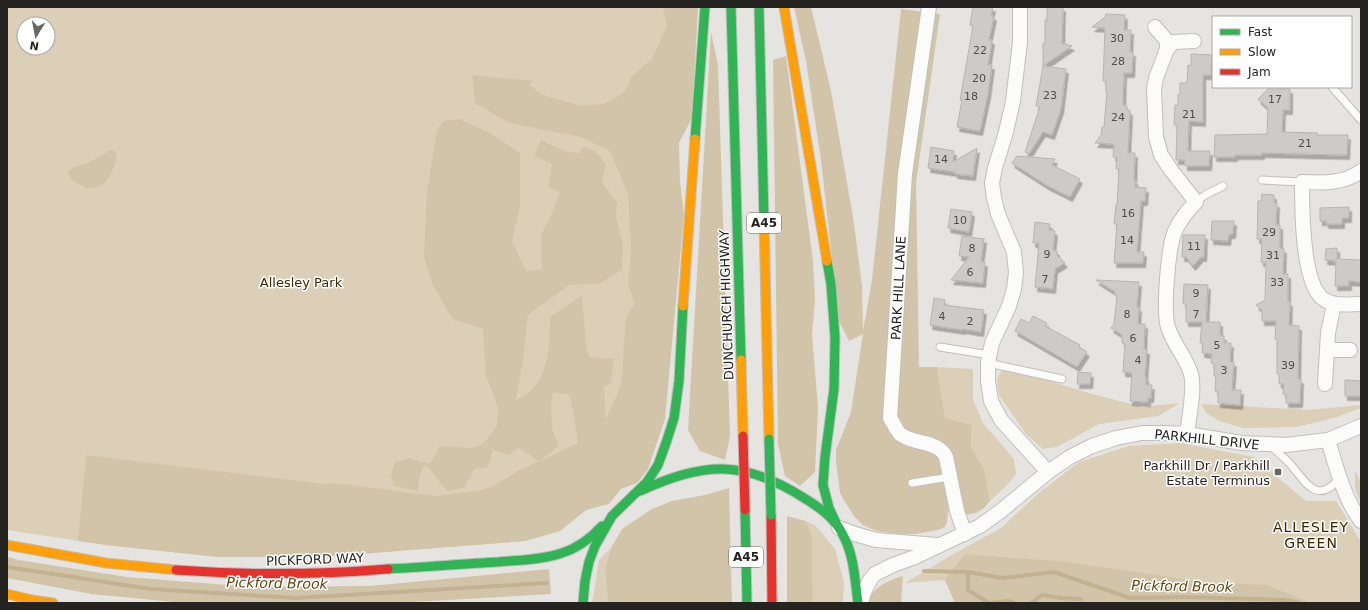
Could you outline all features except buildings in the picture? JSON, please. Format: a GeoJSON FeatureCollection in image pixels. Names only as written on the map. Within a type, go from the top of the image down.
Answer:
{"type":"FeatureCollection","features":[{"type":"Feature","properties":{"kind":"highway"},"geometry":{"type":"LineString","coordinates":[[583,603],[585,581],[589,562],[595,546],[612,516],[647,482],[658,465],[674,418],[678,392],[690,197],[705,7]]}},
{"type":"Feature","properties":{"kind":"highway","name":"DUNCHURCH HIGHWAY"},"geometry":{"type":"LineString","coordinates":[[731,7],[747,603]]}},
{"type":"Feature","properties":{"kind":"highway","name":"A45"},"geometry":{"type":"LineString","coordinates":[[760,7],[770,439],[772,603]]}},
{"type":"Feature","properties":{"kind":"highway"},"geometry":{"type":"LineString","coordinates":[[784,7],[831,284],[835,337],[834,389],[825,457],[824,484],[829,508],[849,550],[859,603]]}},
{"type":"Feature","properties":{"kind":"highway"},"geometry":{"type":"LineString","coordinates":[[633,495],[679,475],[700,470],[725,469],[746,471],[780,482],[797,492],[838,526]]}},
{"type":"Feature","properties":{"kind":"highway","name":"PICKFORD WAY"},"geometry":{"type":"LineString","coordinates":[[7,545],[75,557],[166,569],[272,574],[340,573],[552,556],[568,551],[583,542],[596,533],[612,516]]}},
{"type":"Feature","properties":{"kind":"highway"},"geometry":{"type":"LineString","coordinates":[[7,594],[53,603]]}},
{"type":"Feature","properties":{"kind":"street","name":"PARK HILL LANE"},"geometry":{"type":"LineString","coordinates":[[929,7],[905,174],[890,418],[899,433],[913,441],[935,446],[943,451],[946,457],[957,511],[965,534]]}},
{"type":"Feature","properties":{"kind":"street"},"geometry":{"type":"LineString","coordinates":[[1020,7],[1020,42],[1013,101],[992,183],[998,214],[1014,252],[1016,272],[1014,289],[1009,306],[992,343],[989,359],[988,381],[990,401],[1001,420],[1048,472]]}},
{"type":"Feature","properties":{"kind":"street"},"geometry":{"type":"LineString","coordinates":[[1154,27],[1167,41],[1167,49],[1156,78],[1154,89],[1156,138],[1161,155],[1196,202],[1185,213],[1174,233],[1169,253],[1165,312],[1168,328],[1174,342],[1186,361],[1191,375],[1192,389],[1187,434]]}},
{"type":"Feature","properties":{"kind":"street"},"geometry":{"type":"LineString","coordinates":[[1167,49],[1174,42],[1194,41]]}},
{"type":"Feature","properties":{"kind":"street"},"geometry":{"type":"LineString","coordinates":[[1361,171],[1355,176],[1332,183],[1302,182],[1304,235],[1310,274],[1314,287],[1322,298],[1334,304],[1361,304]]}},
{"type":"Feature","properties":{"kind":"street"},"geometry":{"type":"LineString","coordinates":[[1325,384],[1328,332],[1334,304]]}},
{"type":"Feature","properties":{"kind":"street"},"geometry":{"type":"LineString","coordinates":[[1327,350],[1350,350]]}},
{"type":"Feature","properties":{"kind":"street","name":"PARKHILL DRIVE"},"geometry":{"type":"LineString","coordinates":[[859,603],[870,580],[875,574],[980,526],[1048,472],[1070,457],[1092,446],[1116,438],[1142,433],[1187,434],[1242,443],[1286,445],[1328,440],[1361,426]]}},
{"type":"Feature","properties":{"kind":"street"},"geometry":{"type":"LineString","coordinates":[[1328,440],[1340,478],[1355,513],[1361,521]]}},
{"type":"Feature","properties":{"kind":"street","name":"PARKHILL DRIVE"},"geometry":{"type":"LineString","coordinates":[[838,526],[855,534],[876,540],[938,545]]}},
{"type":"Feature","properties":{"kind":"lane"},"geometry":{"type":"LineString","coordinates":[[1333,88],[1361,120]]}},
{"type":"Feature","properties":{"kind":"lane"},"geometry":{"type":"LineString","coordinates":[[1262,180],[1302,182]]}},
{"type":"Feature","properties":{"kind":"lane"},"geometry":{"type":"LineString","coordinates":[[1196,202],[1205,195],[1223,186]]}},
{"type":"Feature","properties":{"kind":"lane"},"geometry":{"type":"LineString","coordinates":[[940,346],[1062,379]]}},
{"type":"Feature","properties":{"kind":"lane"},"geometry":{"type":"LineString","coordinates":[[1270,445],[1288,462],[1309,486],[1316,491],[1325,491],[1332,487],[1340,478]]}},
{"type":"Feature","properties":{"kind":"lane"},"geometry":{"type":"LineString","coordinates":[[912,483],[950,477]]}},
{"type":"Feature","properties":{"kind":"green space","name":"Allesley Park"},"geometry":{"type":"Polygon","coordinates":[[[7,7],[683,7],[650,414],[591,506],[560,531],[525,541],[321,557],[218,557],[106,545],[7,530],[7,7]]]}},
{"type":"Feature","properties":{"kind":"green space"},"geometry":{"type":"Polygon","coordinates":[[[1004,366],[1092,394],[1143,407],[1180,403],[1158,416],[1099,424],[1057,447],[1043,449],[1026,434],[999,395],[997,379],[1004,366]]]}},
{"type":"Feature","properties":{"kind":"green space"},"geometry":{"type":"Polygon","coordinates":[[[937,367],[973,369],[973,399],[983,423],[1014,459],[1016,474],[990,501],[984,469],[971,447],[972,425],[945,418],[937,367]]]}},
{"type":"Feature","properties":{"kind":"green space"},"geometry":{"type":"Polygon","coordinates":[[[1201,404],[1308,410],[1361,405],[1361,408],[1334,418],[1296,427],[1243,428],[1219,421],[1206,413],[1201,404]]]}},
{"type":"Feature","properties":{"kind":"green space"},"geometry":{"type":"Polygon","coordinates":[[[1181,443],[1253,457],[1306,501],[1336,501],[1361,542],[1361,603],[955,603],[945,580],[905,583],[1001,528],[1040,492],[1079,462],[1129,446],[1181,443]]]}},
{"type":"Feature","properties":{"kind":"green space"},"geometry":{"type":"Polygon","coordinates":[[[1355,471],[1361,482],[1361,503],[1355,488],[1355,471]]]}},
{"type":"Feature","properties":{"kind":"green space"},"geometry":{"type":"Polygon","coordinates":[[[806,521],[815,525],[835,549],[844,582],[843,603],[813,603],[812,536],[806,521]]]}},
{"type":"Feature","properties":{"kind":"green space"},"geometry":{"type":"Polygon","coordinates":[[[611,548],[605,568],[608,603],[592,603],[599,560],[611,548]]]}},
{"type":"Feature","properties":{"kind":"shaded area"},"geometry":{"type":"Polygon","coordinates":[[[663,7],[698,7],[692,118],[679,143],[680,182],[684,215],[665,419],[648,469],[637,483],[621,489],[609,504],[586,510],[560,531],[525,541],[321,557],[218,557],[78,541],[86,455],[316,483],[344,484],[435,496],[482,490],[495,485],[516,472],[539,461],[519,448],[508,455],[493,450],[487,468],[475,468],[464,488],[447,491],[429,468],[423,466],[419,479],[418,491],[394,486],[391,476],[395,462],[410,458],[421,462],[431,463],[440,446],[471,448],[483,444],[497,426],[498,407],[486,376],[483,328],[453,320],[433,285],[424,257],[427,191],[437,130],[444,121],[459,119],[490,133],[520,153],[520,207],[512,241],[526,271],[542,269],[541,236],[560,192],[548,187],[552,164],[534,156],[541,140],[569,152],[579,153],[584,147],[588,148],[597,153],[606,165],[602,183],[617,202],[616,217],[623,245],[622,270],[599,284],[569,285],[528,315],[523,360],[516,400],[527,394],[535,386],[541,376],[548,354],[550,317],[582,295],[586,345],[589,357],[614,359],[611,383],[604,387],[606,419],[621,385],[626,316],[635,304],[628,284],[631,253],[628,194],[610,151],[581,137],[509,123],[475,103],[472,75],[534,81],[529,84],[540,94],[581,106],[604,104],[625,92],[631,77],[651,60],[667,26],[663,7]],[[553,392],[551,406],[552,429],[559,446],[541,460],[578,443],[570,395],[553,392]]]}},
{"type":"Feature","properties":{"kind":"shaded area"},"geometry":{"type":"Polygon","coordinates":[[[794,7],[811,7],[831,91],[853,217],[862,285],[863,331],[872,280],[901,9],[940,14],[916,183],[919,367],[937,367],[945,418],[972,425],[971,447],[984,469],[990,501],[984,508],[976,513],[965,515],[957,511],[948,512],[945,527],[938,530],[915,534],[898,534],[876,531],[863,525],[854,516],[840,493],[836,450],[851,412],[863,334],[849,341],[839,321],[821,160],[806,61],[794,7]]]}},
{"type":"Feature","properties":{"kind":"shaded area"},"geometry":{"type":"Polygon","coordinates":[[[711,32],[718,65],[730,436],[725,460],[700,451],[688,430],[711,32]]]}},
{"type":"Feature","properties":{"kind":"shaded area"},"geometry":{"type":"Polygon","coordinates":[[[786,56],[813,261],[815,300],[812,335],[818,408],[815,472],[800,486],[785,476],[778,444],[773,60],[786,56]]]}},
{"type":"Feature","properties":{"kind":"shaded area"},"geometry":{"type":"Polygon","coordinates":[[[111,150],[116,152],[116,161],[110,176],[103,184],[98,187],[87,189],[72,180],[68,172],[72,168],[88,163],[111,150]]]}},
{"type":"Feature","properties":{"kind":"shaded area"},"geometry":{"type":"Polygon","coordinates":[[[729,488],[732,603],[608,603],[605,568],[611,548],[622,529],[652,509],[672,501],[705,495],[729,488]]]}},
{"type":"Feature","properties":{"kind":"shaded area"},"geometry":{"type":"Polygon","coordinates":[[[787,516],[806,521],[812,536],[813,603],[787,603],[787,516]]]}},
{"type":"Feature","properties":{"kind":"shaded area"},"geometry":{"type":"Polygon","coordinates":[[[965,554],[1066,562],[1206,582],[1266,585],[1311,603],[955,603],[945,580],[965,554]]]}},
{"type":"Feature","properties":{"kind":"shaded area"},"geometry":{"type":"Polygon","coordinates":[[[7,557],[127,577],[253,587],[370,586],[549,569],[551,594],[396,603],[185,603],[91,594],[7,578],[7,557]]]}},
{"type":"Feature","properties":{"kind":"shaded area"},"geometry":{"type":"Polygon","coordinates":[[[903,576],[901,603],[869,603],[871,595],[878,587],[890,580],[903,576]]]}},
{"type":"Feature","properties":{"kind":"waterway","name":"Pickford Brook"},"geometry":{"type":"LineString","coordinates":[[7,567],[151,589],[296,598],[547,583]]}},
{"type":"Feature","properties":{"kind":"waterway","name":"Pickford Brook"},"geometry":{"type":"LineString","coordinates":[[924,571],[968,572],[1003,578],[1054,572],[1130,598],[1186,597],[1286,600],[1299,603]]}},
{"type":"Feature","properties":{"kind":"waterway"},"geometry":{"type":"LineString","coordinates":[[968,572],[968,590],[989,603]]}},
{"type":"Feature","properties":{"kind":"waterway"},"geometry":{"type":"LineString","coordinates":[[1031,603],[1042,595],[1081,599]]}},
{"type":"Feature","properties":{"kind":"waterway"},"geometry":{"type":"LineString","coordinates":[[990,603],[1008,601],[1014,603]]}},
{"type":"Feature","properties":{"kind":"traffic: fast"},"geometry":{"type":"LineString","coordinates":[[695,139],[705,7]]}},
{"type":"Feature","properties":{"kind":"traffic: fast"},"geometry":{"type":"LineString","coordinates":[[731,7],[741,360]]}},
{"type":"Feature","properties":{"kind":"traffic: fast"},"geometry":{"type":"LineString","coordinates":[[759,7],[764,221]]}},
{"type":"Feature","properties":{"kind":"traffic: fast"},"geometry":{"type":"LineString","coordinates":[[827,261],[831,284],[835,337],[834,389],[825,457],[823,485],[829,508],[837,525]]}},
{"type":"Feature","properties":{"kind":"traffic: fast"},"geometry":{"type":"LineString","coordinates":[[583,603],[585,581],[589,562],[595,546],[612,516],[647,482],[658,465],[666,443],[674,418],[679,381],[683,306]]}},
{"type":"Feature","properties":{"kind":"traffic: fast"},"geometry":{"type":"LineString","coordinates":[[769,439],[771,515]]}},
{"type":"Feature","properties":{"kind":"traffic: fast"},"geometry":{"type":"LineString","coordinates":[[640,491],[684,474],[704,470],[723,469],[742,471],[762,476],[782,485],[821,509],[836,523],[840,529],[847,543],[852,559],[858,603]]}},
{"type":"Feature","properties":{"kind":"traffic: fast"},"geometry":{"type":"LineString","coordinates":[[745,510],[747,603]]}},
{"type":"Feature","properties":{"kind":"traffic: fast"},"geometry":{"type":"LineString","coordinates":[[388,569],[498,562],[547,557],[568,551],[579,545],[593,535],[602,526]]}},
{"type":"Feature","properties":{"kind":"traffic: slow"},"geometry":{"type":"LineString","coordinates":[[784,7],[827,261]]}},
{"type":"Feature","properties":{"kind":"traffic: slow"},"geometry":{"type":"LineString","coordinates":[[683,306],[695,139]]}},
{"type":"Feature","properties":{"kind":"traffic: slow"},"geometry":{"type":"LineString","coordinates":[[764,221],[769,439]]}},
{"type":"Feature","properties":{"kind":"traffic: slow"},"geometry":{"type":"LineString","coordinates":[[741,360],[743,436]]}},
{"type":"Feature","properties":{"kind":"traffic: slow"},"geometry":{"type":"LineString","coordinates":[[7,545],[106,563],[176,570]]}},
{"type":"Feature","properties":{"kind":"traffic: slow"},"geometry":{"type":"LineString","coordinates":[[7,594],[53,603]]}},
{"type":"Feature","properties":{"kind":"traffic: jam"},"geometry":{"type":"LineString","coordinates":[[743,436],[745,510]]}},
{"type":"Feature","properties":{"kind":"traffic: jam"},"geometry":{"type":"LineString","coordinates":[[771,515],[772,603]]}},
{"type":"Feature","properties":{"kind":"traffic: jam"},"geometry":{"type":"LineString","coordinates":[[176,570],[282,574],[388,569]]}},
{"type":"Feature","properties":{"kind":"place","name":"Parkhill Dr / Parkhill Estate Terminus"},"geometry":{"type":"Point","coordinates":[1278,472]}},
{"type":"Feature","properties":{"kind":"district","name":"ALLESLEY GREEN"},"geometry":{"type":"Point","coordinates":[1311,536]}}]}
